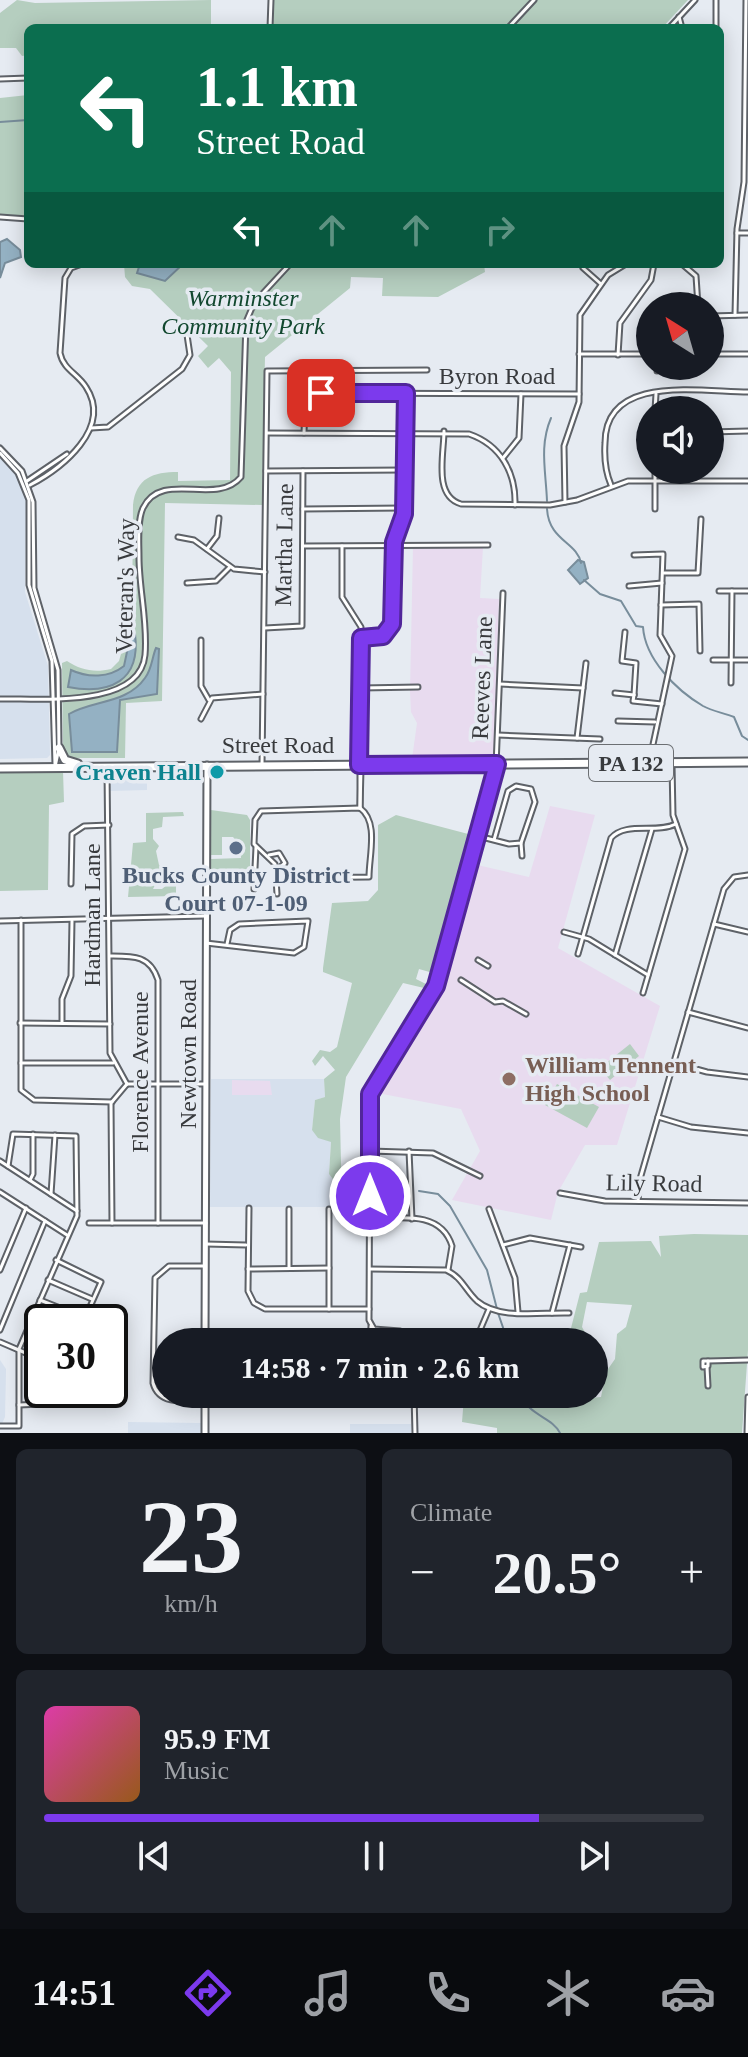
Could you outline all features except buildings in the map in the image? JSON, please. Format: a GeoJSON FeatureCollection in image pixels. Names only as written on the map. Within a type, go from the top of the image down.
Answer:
{"type":"FeatureCollection","features":[{"type":"Feature","properties":{"kind":"main road"},"geometry":{"type":"LineString","coordinates":[[59,748],[65,760],[88,767]]}},
{"type":"Feature","properties":{"kind":"main road","name":"Street Road"},"geometry":{"type":"LineString","coordinates":[[0,768],[748,762]]}},
{"type":"Feature","properties":{"kind":"street"},"geometry":{"type":"LineString","coordinates":[[270,24],[271,0]]}},
{"type":"Feature","properties":{"kind":"street"},"geometry":{"type":"LineString","coordinates":[[512,24],[534,0]]}},
{"type":"Feature","properties":{"kind":"street"},"geometry":{"type":"LineString","coordinates":[[673,24],[695,0]]}},
{"type":"Feature","properties":{"kind":"street"},"geometry":{"type":"LineString","coordinates":[[716,0],[716,24]]}},
{"type":"Feature","properties":{"kind":"street"},"geometry":{"type":"LineString","coordinates":[[735,315],[737,233],[746,158],[746,0]]}},
{"type":"Feature","properties":{"kind":"street"},"geometry":{"type":"LineString","coordinates":[[679,17],[681,24]]}},
{"type":"Feature","properties":{"kind":"street"},"geometry":{"type":"LineString","coordinates":[[0,79],[24,78]]}},
{"type":"Feature","properties":{"kind":"street"},"geometry":{"type":"LineString","coordinates":[[0,217],[24,219]]}},
{"type":"Feature","properties":{"kind":"street"},"geometry":{"type":"LineString","coordinates":[[737,233],[748,233]]}},
{"type":"Feature","properties":{"kind":"street"},"geometry":{"type":"LineString","coordinates":[[26,484],[56,468],[74,450],[91,428],[94,415],[91,397],[81,381],[63,364],[60,353],[65,278],[71,268]]}},
{"type":"Feature","properties":{"kind":"street","name":"Veteran's Way"},"geometry":{"type":"LineString","coordinates":[[0,699],[100,695],[128,683],[141,669],[145,650],[139,585],[140,517],[150,498],[167,490],[223,490],[241,477],[246,322],[264,293],[286,268]]}},
{"type":"Feature","properties":{"kind":"street"},"geometry":{"type":"LineString","coordinates":[[583,268],[601,284]]}},
{"type":"Feature","properties":{"kind":"street"},"geometry":{"type":"LineString","coordinates":[[565,502],[564,446],[578,406],[580,315],[601,284],[618,268]]}},
{"type":"Feature","properties":{"kind":"street"},"geometry":{"type":"LineString","coordinates":[[618,355],[620,323],[651,280],[653,268]]}},
{"type":"Feature","properties":{"kind":"street"},"geometry":{"type":"LineString","coordinates":[[687,268],[696,276],[697,292]]}},
{"type":"Feature","properties":{"kind":"street"},"geometry":{"type":"LineString","coordinates":[[724,315],[748,315]]}},
{"type":"Feature","properties":{"kind":"street"},"geometry":{"type":"LineString","coordinates":[[91,428],[108,427],[182,369],[190,355],[187,335]]}},
{"type":"Feature","properties":{"kind":"street"},"geometry":{"type":"LineString","coordinates":[[579,354],[636,354]]}},
{"type":"Feature","properties":{"kind":"street"},"geometry":{"type":"LineString","coordinates":[[724,354],[748,354]]}},
{"type":"Feature","properties":{"kind":"street"},"geometry":{"type":"LineString","coordinates":[[262,765],[267,371],[427,370]]}},
{"type":"Feature","properties":{"kind":"street"},"geometry":{"type":"LineString","coordinates":[[656,392],[656,396]]}},
{"type":"Feature","properties":{"kind":"street"},"geometry":{"type":"LineString","coordinates":[[611,485],[605,468],[608,421],[624,402],[656,392],[748,392]]}},
{"type":"Feature","properties":{"kind":"street"},"geometry":{"type":"LineString","coordinates":[[361,638],[383,636],[392,624],[394,545],[404,508],[406,393]]}},
{"type":"Feature","properties":{"kind":"street","name":"Byron Road"},"geometry":{"type":"LineString","coordinates":[[304,433],[305,405],[315,394],[579,394]]}},
{"type":"Feature","properties":{"kind":"street"},"geometry":{"type":"LineString","coordinates":[[503,458],[519,438],[521,394]]}},
{"type":"Feature","properties":{"kind":"street"},"geometry":{"type":"LineString","coordinates":[[267,433],[444,431],[476,436],[503,458],[514,482],[515,505]]}},
{"type":"Feature","properties":{"kind":"street"},"geometry":{"type":"LineString","coordinates":[[444,431],[443,487],[447,496],[461,504],[565,502],[611,485],[636,481]]}},
{"type":"Feature","properties":{"kind":"street"},"geometry":{"type":"LineString","coordinates":[[724,432],[748,431]]}},
{"type":"Feature","properties":{"kind":"street"},"geometry":{"type":"LineString","coordinates":[[0,451],[16,463],[34,507],[34,588],[57,664],[55,767]]}},
{"type":"Feature","properties":{"kind":"street"},"geometry":{"type":"LineString","coordinates":[[266,471],[404,470]]}},
{"type":"Feature","properties":{"kind":"street","name":"Martha Lane"},"geometry":{"type":"LineString","coordinates":[[264,628],[300,628],[302,620],[303,471]]}},
{"type":"Feature","properties":{"kind":"street"},"geometry":{"type":"LineString","coordinates":[[724,481],[748,481]]}},
{"type":"Feature","properties":{"kind":"street"},"geometry":{"type":"LineString","coordinates":[[655,509],[656,484]]}},
{"type":"Feature","properties":{"kind":"street"},"geometry":{"type":"LineString","coordinates":[[303,509],[404,508]]}},
{"type":"Feature","properties":{"kind":"street"},"geometry":{"type":"LineString","coordinates":[[207,549],[217,536],[219,518]]}},
{"type":"Feature","properties":{"kind":"street"},"geometry":{"type":"LineString","coordinates":[[664,573],[698,573],[701,519]]}},
{"type":"Feature","properties":{"kind":"street"},"geometry":{"type":"LineString","coordinates":[[178,537],[191,538],[230,567],[265,572]]}},
{"type":"Feature","properties":{"kind":"street"},"geometry":{"type":"LineString","coordinates":[[303,546],[488,545]]}},
{"type":"Feature","properties":{"kind":"street"},"geometry":{"type":"LineString","coordinates":[[342,546],[342,594],[358,619],[361,638],[360,808]]}},
{"type":"Feature","properties":{"kind":"street"},"geometry":{"type":"LineString","coordinates":[[634,555],[663,554],[660,635],[672,656],[655,722],[649,763]]}},
{"type":"Feature","properties":{"kind":"street"},"geometry":{"type":"LineString","coordinates":[[187,583],[218,580],[230,567]]}},
{"type":"Feature","properties":{"kind":"street"},"geometry":{"type":"LineString","coordinates":[[629,586],[662,583]]}},
{"type":"Feature","properties":{"kind":"street"},"geometry":{"type":"LineString","coordinates":[[719,591],[748,591]]}},
{"type":"Feature","properties":{"kind":"street"},"geometry":{"type":"LineString","coordinates":[[731,683],[732,591]]}},
{"type":"Feature","properties":{"kind":"street","name":"Reeves Lane"},"geometry":{"type":"LineString","coordinates":[[371,1328],[371,1090],[436,986],[497,764],[503,593]]}},
{"type":"Feature","properties":{"kind":"street"},"geometry":{"type":"LineString","coordinates":[[661,605],[699,604],[700,651]]}},
{"type":"Feature","properties":{"kind":"street"},"geometry":{"type":"LineString","coordinates":[[625,632],[622,661],[636,663],[633,701],[662,704]]}},
{"type":"Feature","properties":{"kind":"street"},"geometry":{"type":"LineString","coordinates":[[201,640],[201,686],[209,700]]}},
{"type":"Feature","properties":{"kind":"street"},"geometry":{"type":"LineString","coordinates":[[713,660],[748,660]]}},
{"type":"Feature","properties":{"kind":"street"},"geometry":{"type":"LineString","coordinates":[[577,738],[586,663]]}},
{"type":"Feature","properties":{"kind":"street"},"geometry":{"type":"LineString","coordinates":[[500,684],[583,688]]}},
{"type":"Feature","properties":{"kind":"street"},"geometry":{"type":"LineString","coordinates":[[361,688],[418,687]]}},
{"type":"Feature","properties":{"kind":"street"},"geometry":{"type":"LineString","coordinates":[[615,693],[634,695]]}},
{"type":"Feature","properties":{"kind":"street"},"geometry":{"type":"LineString","coordinates":[[201,719],[209,700],[219,695],[263,694]]}},
{"type":"Feature","properties":{"kind":"street"},"geometry":{"type":"LineString","coordinates":[[55,698],[59,748],[55,767]]}},
{"type":"Feature","properties":{"kind":"street"},"geometry":{"type":"LineString","coordinates":[[618,721],[655,722]]}},
{"type":"Feature","properties":{"kind":"street"},"geometry":{"type":"LineString","coordinates":[[498,735],[600,739]]}},
{"type":"Feature","properties":{"kind":"street"},"geometry":{"type":"LineString","coordinates":[[643,993],[685,849],[672,808],[672,762]]}},
{"type":"Feature","properties":{"kind":"street","name":"Newtown Road"},"geometry":{"type":"LineString","coordinates":[[205,1328],[207,765]]}},
{"type":"Feature","properties":{"kind":"street","name":"Hardman Lane"},"geometry":{"type":"LineString","coordinates":[[107,767],[113,1063]]}},
{"type":"Feature","properties":{"kind":"street"},"geometry":{"type":"LineString","coordinates":[[494,840],[508,791],[516,786],[527,786],[535,798],[521,843],[522,856]]}},
{"type":"Feature","properties":{"kind":"street"},"geometry":{"type":"LineString","coordinates":[[254,889],[255,820],[261,811],[360,808],[369,815],[372,825],[369,877],[278,878]]}},
{"type":"Feature","properties":{"kind":"street"},"geometry":{"type":"LineString","coordinates":[[578,954],[611,838],[620,830],[652,829],[676,824]]}},
{"type":"Feature","properties":{"kind":"street"},"geometry":{"type":"LineString","coordinates":[[71,884],[69,844],[72,834],[84,826],[109,825]]}},
{"type":"Feature","properties":{"kind":"street"},"geometry":{"type":"LineString","coordinates":[[615,955],[652,829]]}},
{"type":"Feature","properties":{"kind":"street"},"geometry":{"type":"LineString","coordinates":[[477,836],[513,845],[521,843]]}},
{"type":"Feature","properties":{"kind":"street"},"geometry":{"type":"LineString","coordinates":[[256,847],[269,855],[277,871],[277,894]]}},
{"type":"Feature","properties":{"kind":"street"},"geometry":{"type":"LineString","coordinates":[[269,855],[279,853],[283,858],[285,863],[277,871]]}},
{"type":"Feature","properties":{"kind":"street"},"geometry":{"type":"LineString","coordinates":[[638,1201],[640,1179],[657,1117],[727,884],[734,877],[748,875]]}},
{"type":"Feature","properties":{"kind":"street"},"geometry":{"type":"LineString","coordinates":[[0,921],[205,916]]}},
{"type":"Feature","properties":{"kind":"street"},"geometry":{"type":"LineString","coordinates":[[62,1023],[62,999],[71,976],[72,919]]}},
{"type":"Feature","properties":{"kind":"street"},"geometry":{"type":"LineString","coordinates":[[21,920],[20,1087],[31,1099],[112,1102]]}},
{"type":"Feature","properties":{"kind":"street"},"geometry":{"type":"LineString","coordinates":[[206,943],[298,952],[305,944],[308,921],[269,920],[239,924],[230,930],[227,944]]}},
{"type":"Feature","properties":{"kind":"street"},"geometry":{"type":"LineString","coordinates":[[714,924],[748,932]]}},
{"type":"Feature","properties":{"kind":"street"},"geometry":{"type":"LineString","coordinates":[[564,932],[583,937],[648,975]]}},
{"type":"Feature","properties":{"kind":"street","name":"Florence Avenue"},"geometry":{"type":"LineString","coordinates":[[110,956],[140,957],[157,976],[158,1223]]}},
{"type":"Feature","properties":{"kind":"street"},"geometry":{"type":"LineString","coordinates":[[478,960],[488,966]]}},
{"type":"Feature","properties":{"kind":"street"},"geometry":{"type":"LineString","coordinates":[[461,980],[495,1002],[506,1002],[526,1014]]}},
{"type":"Feature","properties":{"kind":"street"},"geometry":{"type":"LineString","coordinates":[[688,1012],[748,1028]]}},
{"type":"Feature","properties":{"kind":"street"},"geometry":{"type":"LineString","coordinates":[[20,1023],[110,1024]]}},
{"type":"Feature","properties":{"kind":"street"},"geometry":{"type":"LineString","coordinates":[[19,1063],[113,1063],[127,1084]]}},
{"type":"Feature","properties":{"kind":"street"},"geometry":{"type":"LineString","coordinates":[[674,1063],[707,1072],[748,1077]]}},
{"type":"Feature","properties":{"kind":"street"},"geometry":{"type":"LineString","coordinates":[[127,1084],[206,1084]]}},
{"type":"Feature","properties":{"kind":"street"},"geometry":{"type":"LineString","coordinates":[[112,1223],[112,1102],[127,1084]]}},
{"type":"Feature","properties":{"kind":"street"},"geometry":{"type":"LineString","coordinates":[[657,1117],[691,1127],[748,1133]]}},
{"type":"Feature","properties":{"kind":"street"},"geometry":{"type":"LineString","coordinates":[[30,1180],[33,1171],[33,1134]]}},
{"type":"Feature","properties":{"kind":"street"},"geometry":{"type":"LineString","coordinates":[[51,1194],[55,1134]]}},
{"type":"Feature","properties":{"kind":"street"},"geometry":{"type":"LineString","coordinates":[[0,1426],[19,1426],[19,1350],[77,1211],[75,1134],[12,1135],[8,1166]]}},
{"type":"Feature","properties":{"kind":"street"},"geometry":{"type":"LineString","coordinates":[[370,1151],[436,1153],[480,1176]]}},
{"type":"Feature","properties":{"kind":"street"},"geometry":{"type":"LineString","coordinates":[[409,1151],[412,1219]]}},
{"type":"Feature","properties":{"kind":"street"},"geometry":{"type":"LineString","coordinates":[[0,1161],[77,1211]]}},
{"type":"Feature","properties":{"kind":"street"},"geometry":{"type":"LineString","coordinates":[[0,1192],[67,1235]]}},
{"type":"Feature","properties":{"kind":"street","name":"Lily Road"},"geometry":{"type":"LineString","coordinates":[[560,1193],[601,1201],[748,1203]]}},
{"type":"Feature","properties":{"kind":"street"},"geometry":{"type":"LineString","coordinates":[[0,1270],[26,1208]]}},
{"type":"Feature","properties":{"kind":"street"},"geometry":{"type":"LineString","coordinates":[[249,1208],[249,1295],[260,1307],[369,1309]]}},
{"type":"Feature","properties":{"kind":"street"},"geometry":{"type":"LineString","coordinates":[[289,1209],[289,1268]]}},
{"type":"Feature","properties":{"kind":"street"},"geometry":{"type":"LineString","coordinates":[[329,1209],[329,1309]]}},
{"type":"Feature","properties":{"kind":"street"},"geometry":{"type":"LineString","coordinates":[[489,1209],[515,1278],[518,1312]]}},
{"type":"Feature","properties":{"kind":"street"},"geometry":{"type":"LineString","coordinates":[[370,1219],[434,1222],[446,1233],[452,1249],[448,1271]]}},
{"type":"Feature","properties":{"kind":"street"},"geometry":{"type":"LineString","coordinates":[[0,1330],[45,1221]]}},
{"type":"Feature","properties":{"kind":"street"},"geometry":{"type":"LineString","coordinates":[[89,1223],[206,1223]]}},
{"type":"Feature","properties":{"kind":"street"},"geometry":{"type":"LineString","coordinates":[[503,1245],[530,1238],[581,1247]]}},
{"type":"Feature","properties":{"kind":"street"},"geometry":{"type":"LineString","coordinates":[[206,1244],[248,1245]]}},
{"type":"Feature","properties":{"kind":"street"},"geometry":{"type":"LineString","coordinates":[[552,1313],[570,1245]]}},
{"type":"Feature","properties":{"kind":"street"},"geometry":{"type":"LineString","coordinates":[[56,1260],[101,1281],[92,1304]]}},
{"type":"Feature","properties":{"kind":"street"},"geometry":{"type":"LineString","coordinates":[[153,1328],[154,1281],[159,1271],[169,1266],[206,1266]]}},
{"type":"Feature","properties":{"kind":"street"},"geometry":{"type":"LineString","coordinates":[[248,1269],[329,1268]]}},
{"type":"Feature","properties":{"kind":"street"},"geometry":{"type":"LineString","coordinates":[[370,1269],[448,1271],[489,1308],[569,1313]]}},
{"type":"Feature","properties":{"kind":"street"},"geometry":{"type":"LineString","coordinates":[[48,1280],[94,1300]]}},
{"type":"Feature","properties":{"kind":"street"},"geometry":{"type":"LineString","coordinates":[[40,1300],[49,1304]]}},
{"type":"Feature","properties":{"kind":"street"},"geometry":{"type":"LineString","coordinates":[[481,1328],[489,1308]]}},
{"type":"Feature","properties":{"kind":"street"},"geometry":{"type":"LineString","coordinates":[[371,1325],[375,1328]]}},
{"type":"Feature","properties":{"kind":"street"},"geometry":{"type":"LineString","coordinates":[[0,1342],[24,1352]]}},
{"type":"Feature","properties":{"kind":"street"},"geometry":{"type":"LineString","coordinates":[[708,1386],[708,1361],[748,1360]]}},
{"type":"Feature","properties":{"kind":"street"},"geometry":{"type":"LineString","coordinates":[[747,1433],[748,1401]]}},
{"type":"Feature","properties":{"kind":"street"},"geometry":{"type":"LineString","coordinates":[[19,1405],[24,1405]]}},
{"type":"Feature","properties":{"kind":"street"},"geometry":{"type":"LineString","coordinates":[[205,1408],[205,1433]]}},
{"type":"Feature","properties":{"kind":"street"},"geometry":{"type":"LineString","coordinates":[[414,1408],[415,1433]]}},
{"type":"Feature","properties":{"kind":"shaded area"},"geometry":{"type":"Polygon","coordinates":[[[0,457],[16,475],[26,499],[25,592],[48,666],[50,755],[47,758],[0,759],[0,457]]]}},
{"type":"Feature","properties":{"kind":"shaded area"},"geometry":{"type":"Polygon","coordinates":[[[413,547],[483,547],[480,598],[499,599],[494,757],[412,759],[417,723],[411,712],[410,691],[413,547]]]}},
{"type":"Feature","properties":{"kind":"shaded area"},"geometry":{"type":"Polygon","coordinates":[[[147,772],[147,790],[110,791],[110,773],[147,772]]]}},
{"type":"Feature","properties":{"kind":"shaded area","name":"William Tennent High School"},"geometry":{"type":"Polygon","coordinates":[[[550,806],[595,815],[558,948],[660,1006],[617,1145],[585,1145],[558,1192],[551,1220],[452,1200],[480,1151],[461,1109],[372,1092],[441,984],[473,864],[529,877],[550,806]]]}},
{"type":"Feature","properties":{"kind":"shaded area"},"geometry":{"type":"Polygon","coordinates":[[[211,1079],[324,1079],[325,1097],[315,1100],[312,1130],[331,1141],[329,1174],[338,1186],[338,1207],[210,1207],[211,1079]]]}},
{"type":"Feature","properties":{"kind":"shaded area"},"geometry":{"type":"Polygon","coordinates":[[[232,1080],[270,1081],[272,1095],[232,1095],[232,1080]]]}},
{"type":"Feature","properties":{"kind":"shaded area"},"geometry":{"type":"Polygon","coordinates":[[[0,1360],[6,1369],[5,1417],[0,1428],[0,1360]]]}},
{"type":"Feature","properties":{"kind":"shaded area"},"geometry":{"type":"Polygon","coordinates":[[[128,1422],[202,1423],[202,1433],[128,1433],[128,1422]]]}},
{"type":"Feature","properties":{"kind":"shaded area"},"geometry":{"type":"Polygon","coordinates":[[[350,1424],[411,1424],[411,1433],[350,1433],[350,1424]]]}},
{"type":"Feature","properties":{"kind":"green space"},"geometry":{"type":"Polygon","coordinates":[[[17,0],[35,3],[211,0],[211,24],[24,24],[22,56],[16,48],[0,48],[0,13],[17,0]]]}},
{"type":"Feature","properties":{"kind":"green space"},"geometry":{"type":"Polygon","coordinates":[[[274,0],[688,0],[666,24],[273,24],[274,0]]]}},
{"type":"Feature","properties":{"kind":"green space"},"geometry":{"type":"Polygon","coordinates":[[[24,95],[24,216],[0,214],[0,98],[24,95]]]}},
{"type":"Feature","properties":{"kind":"green space","name":"Warminster Community Park"},"geometry":{"type":"Polygon","coordinates":[[[124,268],[484,268],[485,272],[438,297],[382,296],[383,278],[351,277],[350,288],[265,357],[262,505],[165,503],[162,701],[126,703],[125,758],[69,758],[63,753],[62,663],[67,661],[83,669],[99,671],[111,669],[119,661],[128,629],[132,627],[133,505],[138,488],[147,478],[169,472],[178,472],[178,481],[230,480],[231,372],[219,358],[208,368],[198,356],[208,346],[150,289],[132,286],[125,277],[124,268]]]}},
{"type":"Feature","properties":{"kind":"green space"},"geometry":{"type":"Polygon","coordinates":[[[0,771],[63,771],[64,802],[49,805],[48,890],[0,891],[0,771]]]}},
{"type":"Feature","properties":{"kind":"green space"},"geometry":{"type":"Polygon","coordinates":[[[211,810],[247,815],[250,820],[250,883],[235,885],[210,880],[211,859],[241,858],[240,845],[233,837],[222,837],[222,855],[211,855],[211,810]]]}},
{"type":"Feature","properties":{"kind":"green space"},"geometry":{"type":"Polygon","coordinates":[[[183,812],[184,816],[163,817],[162,827],[153,829],[153,839],[159,846],[156,851],[159,865],[170,867],[169,872],[154,875],[157,881],[153,889],[162,889],[172,881],[176,884],[176,896],[128,897],[133,843],[146,842],[146,813],[183,812]]]}},
{"type":"Feature","properties":{"kind":"green space"},"geometry":{"type":"Polygon","coordinates":[[[396,815],[472,835],[433,973],[419,969],[416,979],[426,984],[424,988],[403,983],[346,1077],[340,1119],[342,1206],[338,1207],[338,1186],[329,1174],[331,1142],[318,1138],[312,1130],[315,1100],[325,1097],[324,1079],[335,1070],[323,1056],[315,1066],[312,1061],[320,1050],[330,1052],[337,1047],[352,983],[323,972],[332,903],[368,901],[378,890],[378,825],[396,815]]]}},
{"type":"Feature","properties":{"kind":"green space"},"geometry":{"type":"Polygon","coordinates":[[[630,1044],[639,1056],[610,1080],[600,1068],[630,1044]]]}},
{"type":"Feature","properties":{"kind":"green space"},"geometry":{"type":"Polygon","coordinates":[[[557,1084],[599,1107],[587,1128],[545,1105],[557,1084]]]}},
{"type":"Feature","properties":{"kind":"green space"},"geometry":{"type":"Polygon","coordinates":[[[748,1235],[748,1350],[742,1433],[497,1433],[497,1428],[462,1422],[463,1408],[608,1408],[608,1369],[615,1359],[617,1334],[626,1327],[632,1305],[587,1302],[583,1328],[571,1328],[580,1293],[587,1292],[599,1242],[651,1241],[661,1257],[659,1236],[748,1235]]]}},
{"type":"Feature","properties":{"kind":"water"},"geometry":{"type":"Polygon","coordinates":[[[7,239],[20,250],[21,257],[5,263],[0,278],[0,242],[7,239]]]}},
{"type":"Feature","properties":{"kind":"water"},"geometry":{"type":"Polygon","coordinates":[[[139,268],[179,268],[165,281],[137,273],[139,268]]]}},
{"type":"Feature","properties":{"kind":"water"},"geometry":{"type":"Polygon","coordinates":[[[578,560],[584,562],[588,578],[580,584],[568,570],[578,560]]]}},
{"type":"Feature","properties":{"kind":"water"},"geometry":{"type":"Polygon","coordinates":[[[131,633],[135,634],[136,650],[128,674],[120,681],[97,689],[68,687],[71,670],[98,676],[124,666],[131,633]]]}},
{"type":"Feature","properties":{"kind":"water"},"geometry":{"type":"Polygon","coordinates":[[[156,648],[159,649],[157,694],[120,700],[117,752],[72,752],[69,714],[129,693],[145,678],[156,648]]]}},
{"type":"Feature","properties":{"kind":"waterway"},"geometry":{"type":"LineString","coordinates":[[0,122],[24,120]]}},
{"type":"Feature","properties":{"kind":"waterway"},"geometry":{"type":"LineString","coordinates":[[547,501],[544,449],[551,418]]}},
{"type":"Feature","properties":{"kind":"waterway"},"geometry":{"type":"LineString","coordinates":[[547,509],[553,528],[574,550],[581,563]]}},
{"type":"Feature","properties":{"kind":"waterway"},"geometry":{"type":"LineString","coordinates":[[584,580],[600,594],[621,601],[636,626],[643,627],[649,651],[673,682],[703,706],[734,717],[742,736],[748,740]]}},
{"type":"Feature","properties":{"kind":"waterway"},"geometry":{"type":"LineString","coordinates":[[419,1191],[438,1194],[450,1206],[487,1270],[497,1309]]}},
{"type":"Feature","properties":{"kind":"waterway"},"geometry":{"type":"LineString","coordinates":[[498,1313],[503,1328]]}},
{"type":"Feature","properties":{"kind":"waterway"},"geometry":{"type":"LineString","coordinates":[[530,1408],[560,1433]]}},
{"type":"Feature","properties":{"kind":"place","name":"Craven Hall"},"geometry":{"type":"Point","coordinates":[217,772]}},
{"type":"Feature","properties":{"kind":"place","name":"Bucks County District Court 07-1-09"},"geometry":{"type":"Point","coordinates":[236,848]}},
{"type":"Feature","properties":{"kind":"place","name":"William Tennent High School"},"geometry":{"type":"Point","coordinates":[509,1079]}},
{"type":"Feature","properties":{"kind":"route"},"geometry":{"type":"LineString","coordinates":[[321,393],[406,393],[404,514],[394,542],[393,621],[383,636],[361,638],[359,765],[497,764],[436,986],[370,1094],[370,1196]]}}]}
